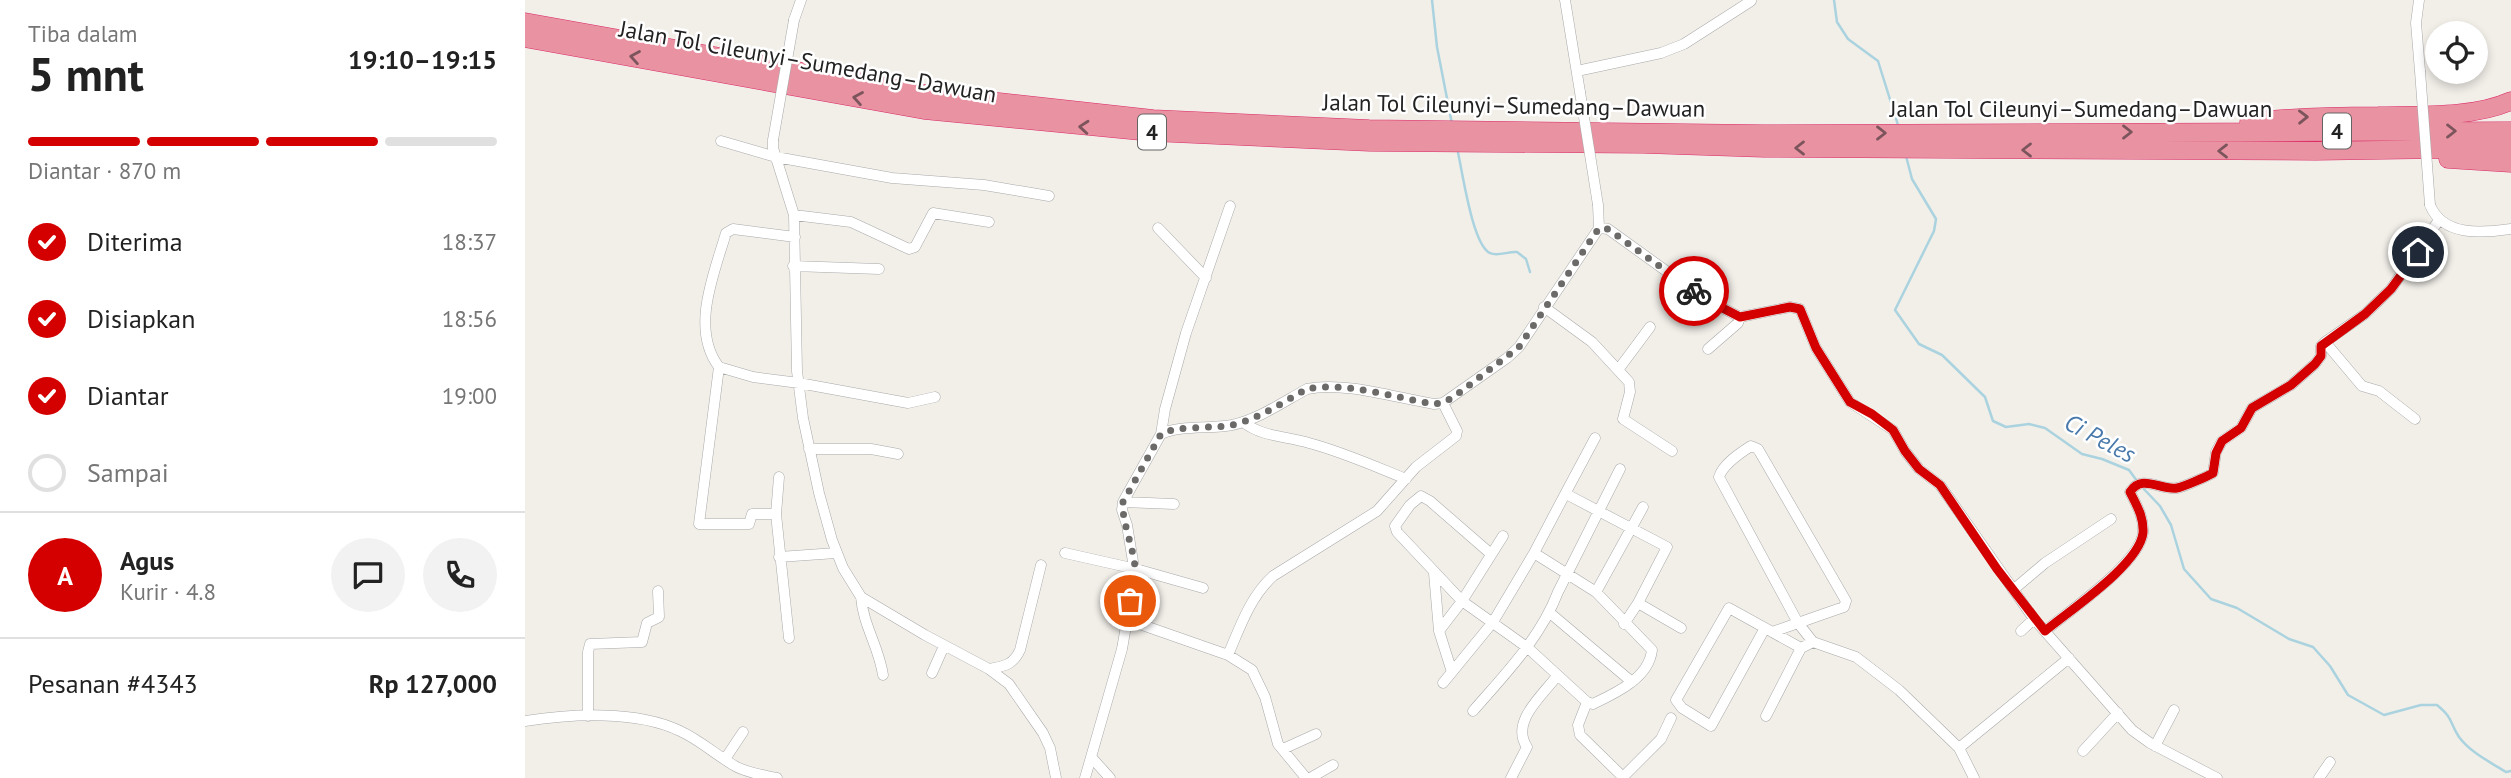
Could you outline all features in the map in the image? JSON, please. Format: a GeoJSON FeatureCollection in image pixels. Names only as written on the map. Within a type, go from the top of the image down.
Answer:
{"type":"FeatureCollection","features":[{"type":"Feature","properties":{"kind":"highway","name":"Jalan Tol Cileunyi–Sumedang–Dawuan"},"geometry":{"type":"LineString","coordinates":[[525,22],[547,33],[926,94],[1153,119],[1369,129],[2095,150],[2511,148]]}},
{"type":"Feature","properties":{"kind":"highway","name":"Jalan Tol Cileunyi–Sumedang–Dawuan"},"geometry":{"type":"LineString","coordinates":[[525,38],[547,33]]}},
{"type":"Feature","properties":{"kind":"highway"},"geometry":{"type":"LineString","coordinates":[[2162,131],[2295,116],[2442,115],[2502,105],[2511,101]]}},
{"type":"Feature","properties":{"kind":"highway","name":"Jalan Tol Cileunyi–Sumedang–Dawuan"},"geometry":{"type":"LineString","coordinates":[[1764,141],[2162,131],[2511,131]]}},
{"type":"Feature","properties":{"kind":"highway"},"geometry":{"type":"LineString","coordinates":[[2316,151],[2511,163]]}},
{"type":"Feature","properties":{"kind":"street"},"geometry":{"type":"LineString","coordinates":[[801,0],[794,20],[773,140],[794,215],[793,266],[799,383],[818,493],[836,553],[861,597],[863,617],[883,675]]}},
{"type":"Feature","properties":{"kind":"street"},"geometry":{"type":"LineString","coordinates":[[1161,434],[1243,422],[1307,389],[1317,387],[1354,389],[1434,404],[1443,403],[1497,366],[1519,347],[1599,228],[1598,205],[1566,0]]}},
{"type":"Feature","properties":{"kind":"street"},"geometry":{"type":"LineString","coordinates":[[2419,0],[2416,23],[2430,205],[2439,220],[2457,229],[2477,233],[2511,229]]}},
{"type":"Feature","properties":{"kind":"street"},"geometry":{"type":"LineString","coordinates":[[1577,71],[1661,53],[1684,44],[1751,1]]}},
{"type":"Feature","properties":{"kind":"street"},"geometry":{"type":"LineString","coordinates":[[721,141],[776,157],[892,178],[984,185],[1049,197]]}},
{"type":"Feature","properties":{"kind":"street"},"geometry":{"type":"LineString","coordinates":[[1085,778],[1128,620],[1136,569],[1128,525],[1122,510],[1123,502],[1161,434],[1165,408],[1186,333],[1230,206]]}},
{"type":"Feature","properties":{"kind":"street"},"geometry":{"type":"LineString","coordinates":[[794,215],[851,222],[909,249],[915,247],[933,213],[989,222]]}},
{"type":"Feature","properties":{"kind":"street"},"geometry":{"type":"LineString","coordinates":[[2045,631],[2126,565],[2140,543],[2143,531],[2140,510],[2130,492],[2139,485],[2173,489],[2213,473],[2216,453],[2222,441],[2241,428],[2252,408],[2291,385],[2315,364],[2321,356],[2321,346],[2325,342],[2365,314],[2391,289],[2439,220]]}},
{"type":"Feature","properties":{"kind":"street"},"geometry":{"type":"LineString","coordinates":[[1158,228],[1206,278]]}},
{"type":"Feature","properties":{"kind":"street"},"geometry":{"type":"LineString","coordinates":[[1599,228],[1608,229],[1705,299],[1740,317],[1790,307],[1800,309],[1816,348],[1850,402],[1893,430],[1919,469],[1940,485],[2034,619],[2069,659],[2140,737],[2217,778]]}},
{"type":"Feature","properties":{"kind":"street"},"geometry":{"type":"LineString","coordinates":[[776,514],[752,514],[749,524],[699,524],[719,367],[708,349],[705,313],[726,233],[733,229],[795,237]]}},
{"type":"Feature","properties":{"kind":"street"},"geometry":{"type":"LineString","coordinates":[[793,266],[879,269]]}},
{"type":"Feature","properties":{"kind":"street"},"geometry":{"type":"LineString","coordinates":[[1544,307],[1592,342],[1629,382],[1630,392],[1623,419],[1672,451]]}},
{"type":"Feature","properties":{"kind":"street"},"geometry":{"type":"LineString","coordinates":[[1708,349],[1738,323],[1740,317]]}},
{"type":"Feature","properties":{"kind":"street"},"geometry":{"type":"LineString","coordinates":[[1618,370],[1650,327]]}},
{"type":"Feature","properties":{"kind":"street"},"geometry":{"type":"LineString","coordinates":[[2325,342],[2362,386],[2379,391],[2415,419]]}},
{"type":"Feature","properties":{"kind":"street"},"geometry":{"type":"LineString","coordinates":[[719,367],[753,377],[908,403],[935,397]]}},
{"type":"Feature","properties":{"kind":"street"},"geometry":{"type":"LineString","coordinates":[[1228,655],[1242,622],[1263,586],[1273,576],[1377,511],[1416,467],[1457,434],[1443,403]]}},
{"type":"Feature","properties":{"kind":"street"},"geometry":{"type":"LineString","coordinates":[[1243,422],[1257,432],[1308,443],[1353,457],[1406,479]]}},
{"type":"Feature","properties":{"kind":"street"},"geometry":{"type":"LineString","coordinates":[[1443,683],[1493,622],[1534,553],[1595,438]]}},
{"type":"Feature","properties":{"kind":"street"},"geometry":{"type":"LineString","coordinates":[[1801,648],[1769,630],[1732,609],[1726,610],[1676,701],[1682,708],[1711,726],[1769,630],[1798,623],[1844,607],[1846,601],[1758,449],[1751,446],[1726,465],[1720,471],[1719,477],[1798,623],[1813,642],[1856,657],[1899,690],[1959,748],[1974,778]]}},
{"type":"Feature","properties":{"kind":"street"},"geometry":{"type":"LineString","coordinates":[[809,449],[871,449],[898,454]]}},
{"type":"Feature","properties":{"kind":"street"},"geometry":{"type":"LineString","coordinates":[[1473,711],[1528,648],[1550,613],[1567,573],[1621,469]]}},
{"type":"Feature","properties":{"kind":"street"},"geometry":{"type":"LineString","coordinates":[[779,477],[776,514],[789,638]]}},
{"type":"Feature","properties":{"kind":"street"},"geometry":{"type":"LineString","coordinates":[[1564,496],[1568,495],[1667,548],[1624,624]]}},
{"type":"Feature","properties":{"kind":"street"},"geometry":{"type":"LineString","coordinates":[[1491,554],[1426,497],[1418,497],[1396,523],[1395,529],[1462,601],[1528,648],[1587,702],[1593,704],[1632,682],[1649,662],[1653,652],[1596,592],[1534,553]]}},
{"type":"Feature","properties":{"kind":"street"},"geometry":{"type":"LineString","coordinates":[[1123,502],[1174,504]]}},
{"type":"Feature","properties":{"kind":"street"},"geometry":{"type":"LineString","coordinates":[[1596,592],[1643,507]]}},
{"type":"Feature","properties":{"kind":"street"},"geometry":{"type":"LineString","coordinates":[[2013,590],[2045,563],[2111,519]]}},
{"type":"Feature","properties":{"kind":"street"},"geometry":{"type":"LineString","coordinates":[[1439,631],[1462,601],[1503,536]]}},
{"type":"Feature","properties":{"kind":"street"},"geometry":{"type":"LineString","coordinates":[[779,557],[836,553]]}},
{"type":"Feature","properties":{"kind":"street"},"geometry":{"type":"LineString","coordinates":[[1065,553],[1203,588]]}},
{"type":"Feature","properties":{"kind":"street"},"geometry":{"type":"LineString","coordinates":[[989,669],[1010,665],[1015,660],[1020,650],[1041,565]]}},
{"type":"Feature","properties":{"kind":"street"},"geometry":{"type":"LineString","coordinates":[[1434,573],[1439,631],[1452,672]]}},
{"type":"Feature","properties":{"kind":"street"},"geometry":{"type":"LineString","coordinates":[[588,716],[590,644],[642,642],[647,622],[659,617],[658,591]]}},
{"type":"Feature","properties":{"kind":"street"},"geometry":{"type":"LineString","coordinates":[[861,597],[989,669],[1009,684],[1043,733],[1050,748],[1056,778]]}},
{"type":"Feature","properties":{"kind":"street"},"geometry":{"type":"LineString","coordinates":[[1638,603],[1681,628]]}},
{"type":"Feature","properties":{"kind":"street"},"geometry":{"type":"LineString","coordinates":[[1550,613],[1632,682]]}},
{"type":"Feature","properties":{"kind":"street"},"geometry":{"type":"LineString","coordinates":[[2021,631],[2034,619]]}},
{"type":"Feature","properties":{"kind":"street"},"geometry":{"type":"LineString","coordinates":[[1128,620],[1228,655],[1252,670],[1259,681],[1276,740],[1283,749],[1308,778],[1333,765]]}},
{"type":"Feature","properties":{"kind":"street"},"geometry":{"type":"LineString","coordinates":[[1766,716],[1801,648],[1813,642]]}},
{"type":"Feature","properties":{"kind":"street"},"geometry":{"type":"LineString","coordinates":[[932,673],[944,646]]}},
{"type":"Feature","properties":{"kind":"street"},"geometry":{"type":"LineString","coordinates":[[1959,748],[2069,659]]}},
{"type":"Feature","properties":{"kind":"street"},"geometry":{"type":"LineString","coordinates":[[1511,778],[1527,747],[1521,739],[1524,719],[1557,676]]}},
{"type":"Feature","properties":{"kind":"street"},"geometry":{"type":"LineString","coordinates":[[1587,702],[1578,725],[1580,735],[1624,778],[1661,739],[1671,718]]}},
{"type":"Feature","properties":{"kind":"street"},"geometry":{"type":"LineString","coordinates":[[2155,746],[2175,710]]}},
{"type":"Feature","properties":{"kind":"street"},"geometry":{"type":"LineString","coordinates":[[2084,751],[2118,713]]}},
{"type":"Feature","properties":{"kind":"street"},"geometry":{"type":"LineString","coordinates":[[525,721],[588,716],[664,724],[684,733],[741,769],[776,778]]}},
{"type":"Feature","properties":{"kind":"street"},"geometry":{"type":"LineString","coordinates":[[725,760],[743,732]]}},
{"type":"Feature","properties":{"kind":"street"},"geometry":{"type":"LineString","coordinates":[[1283,749],[1316,734]]}},
{"type":"Feature","properties":{"kind":"street"},"geometry":{"type":"LineString","coordinates":[[1092,758],[1110,778]]}},
{"type":"Feature","properties":{"kind":"street"},"geometry":{"type":"LineString","coordinates":[[2319,778],[2330,762]]}},
{"type":"Feature","properties":{"kind":"waterway"},"geometry":{"type":"LineString","coordinates":[[1432,0],[1437,47],[1452,124]]}},
{"type":"Feature","properties":{"kind":"waterway","name":"Ci Peles"},"geometry":{"type":"LineString","coordinates":[[1834,0],[1837,22],[1848,39],[1878,61],[1898,125]]}},
{"type":"Feature","properties":{"kind":"waterway"},"geometry":{"type":"LineString","coordinates":[[1457,148],[1473,222],[1484,247],[1493,254],[1517,252],[1526,259],[1530,272]]}},
{"type":"Feature","properties":{"kind":"waterway","name":"Ci Peles"},"geometry":{"type":"LineString","coordinates":[[1906,156],[1912,179],[1936,219],[1934,231],[1895,310],[1919,344],[1942,355],[1985,397],[1993,421],[2006,427],[2029,424],[2045,428],[2082,454],[2129,470],[2137,481]]}},
{"type":"Feature","properties":{"kind":"waterway","name":"Ci Peles"},"geometry":{"type":"LineString","coordinates":[[2141,486],[2160,506],[2171,525],[2184,569],[2211,599],[2237,608],[2289,639],[2313,647],[2330,666],[2348,695],[2384,715],[2421,705],[2437,705],[2469,748],[2506,772],[2511,771]]}},
{"type":"Feature","properties":{"kind":"way so far"},"geometry":{"type":"LineString","coordinates":[[1130,601],[1136,569],[1128,525],[1122,510],[1123,502],[1161,434],[1243,422],[1307,389],[1317,387],[1354,389],[1434,404],[1443,403],[1490,371],[1519,347],[1599,228],[1608,229],[1694,291]]}},
{"type":"Feature","properties":{"kind":"route"},"geometry":{"type":"LineString","coordinates":[[1694,291],[1740,317],[1790,307],[1800,309],[1816,348],[1850,402],[1893,430],[1919,469],[1940,485],[1997,569],[2045,631],[2126,565],[2140,543],[2143,531],[2140,510],[2130,492],[2133,488],[2144,483],[2179,488],[2213,473],[2219,446],[2241,428],[2252,408],[2291,385],[2315,364],[2321,356],[2321,346],[2365,314],[2391,289],[2418,252]]}}]}
